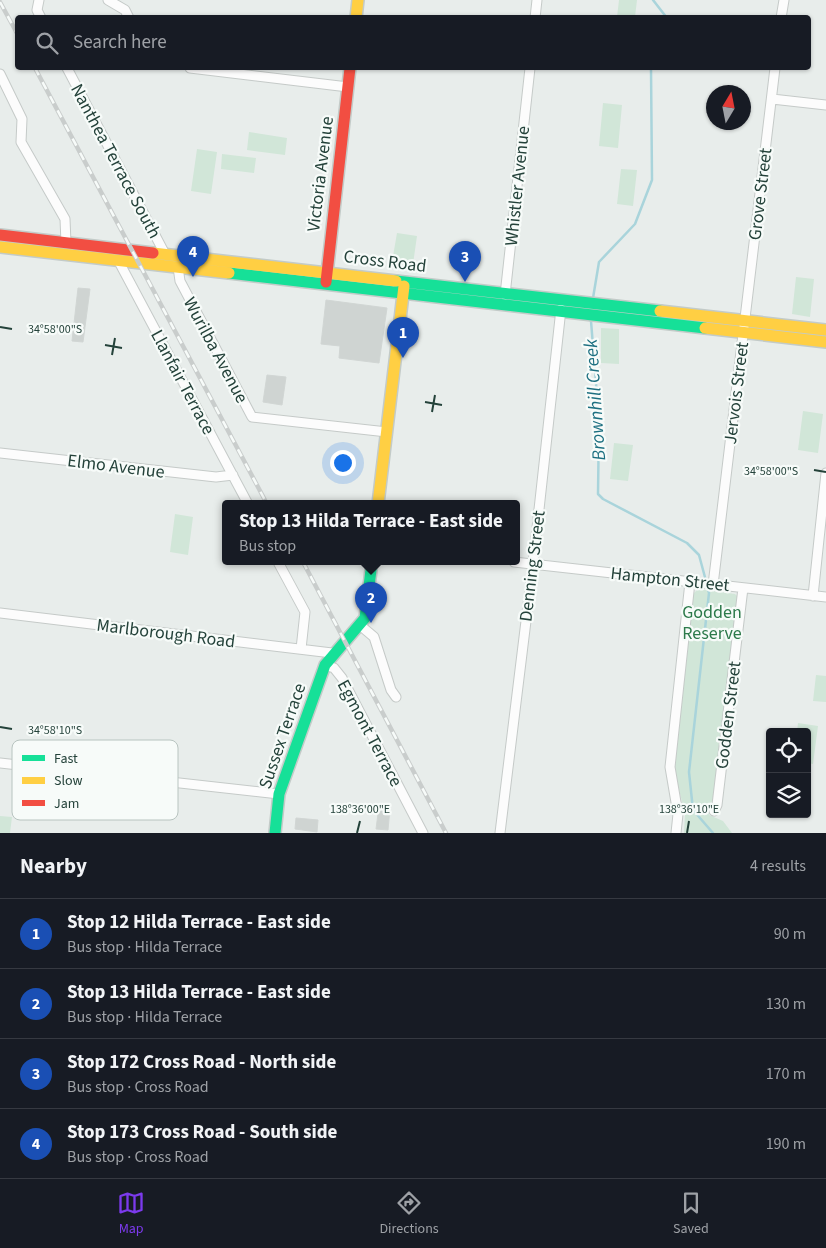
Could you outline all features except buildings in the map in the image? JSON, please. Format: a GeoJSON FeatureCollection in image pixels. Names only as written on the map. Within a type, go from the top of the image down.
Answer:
{"type":"FeatureCollection","features":[{"type":"Feature","properties":{"kind":"main road"},"geometry":{"type":"LineString","coordinates":[[356,15],[358,0]]}},
{"type":"Feature","properties":{"kind":"main road","name":"Victoria Avenue"},"geometry":{"type":"LineString","coordinates":[[326,284],[350,70]]}},
{"type":"Feature","properties":{"kind":"main road","name":"Cross Road"},"geometry":{"type":"LineString","coordinates":[[0,235],[327,272],[404,287],[504,299],[561,305],[592,302],[826,342]]}},
{"type":"Feature","properties":{"kind":"main road","name":"Cross Road"},"geometry":{"type":"LineString","coordinates":[[0,247],[326,284],[404,287]]}},
{"type":"Feature","properties":{"kind":"main road"},"geometry":{"type":"LineString","coordinates":[[378,500],[404,287]]}},
{"type":"Feature","properties":{"kind":"main road","name":"Cross Road"},"geometry":{"type":"LineString","coordinates":[[561,305],[591,315],[743,327],[826,330]]}},
{"type":"Feature","properties":{"kind":"main road"},"geometry":{"type":"LineString","coordinates":[[361,626],[366,610],[372,565]]}},
{"type":"Feature","properties":{"kind":"main road","name":"Sussex Terrace"},"geometry":{"type":"LineString","coordinates":[[275,833],[279,794],[325,665],[332,653],[361,626]]}},
{"type":"Feature","properties":{"kind":"street"},"geometry":{"type":"LineString","coordinates":[[38,0],[37,10],[40,15]]}},
{"type":"Feature","properties":{"kind":"street"},"geometry":{"type":"LineString","coordinates":[[108,0],[125,10],[128,15]]}},
{"type":"Feature","properties":{"kind":"street"},"geometry":{"type":"LineString","coordinates":[[535,15],[537,0]]}},
{"type":"Feature","properties":{"kind":"street"},"geometry":{"type":"LineString","coordinates":[[782,15],[784,0]]}},
{"type":"Feature","properties":{"kind":"street","name":"Nanthea Terrace South"},"geometry":{"type":"LineString","coordinates":[[68,70],[165,254]]}},
{"type":"Feature","properties":{"kind":"street"},"geometry":{"type":"LineString","coordinates":[[206,70],[348,88]]}},
{"type":"Feature","properties":{"kind":"street","name":"Whistler Avenue"},"geometry":{"type":"LineString","coordinates":[[504,299],[530,70]]}},
{"type":"Feature","properties":{"kind":"street","name":"Grove Street"},"geometry":{"type":"LineString","coordinates":[[743,327],[775,70]]}},
{"type":"Feature","properties":{"kind":"street"},"geometry":{"type":"LineString","coordinates":[[0,74],[22,119],[21,142],[65,219],[66,243]]}},
{"type":"Feature","properties":{"kind":"street"},"geometry":{"type":"LineString","coordinates":[[772,99],[826,105]]}},
{"type":"Feature","properties":{"kind":"street","name":"Llanfair Terrace"},"geometry":{"type":"LineString","coordinates":[[118,260],[246,500]]}},
{"type":"Feature","properties":{"kind":"street","name":"Wurilba Avenue"},"geometry":{"type":"LineString","coordinates":[[178,267],[180,280],[252,417],[387,432]]}},
{"type":"Feature","properties":{"kind":"street","name":"Denning Street"},"geometry":{"type":"LineString","coordinates":[[500,833],[533,564],[561,305]]}},
{"type":"Feature","properties":{"kind":"street","name":"Jervois Street"},"geometry":{"type":"LineString","coordinates":[[709,584],[743,327]]}},
{"type":"Feature","properties":{"kind":"street","name":"Elmo Avenue"},"geometry":{"type":"LineString","coordinates":[[0,452],[216,477],[233,475]]}},
{"type":"Feature","properties":{"kind":"street"},"geometry":{"type":"LineString","coordinates":[[814,596],[826,473]]}},
{"type":"Feature","properties":{"kind":"street","name":"Hampton Street"},"geometry":{"type":"LineString","coordinates":[[520,563],[826,597]]}},
{"type":"Feature","properties":{"kind":"street"},"geometry":{"type":"LineString","coordinates":[[280,565],[305,612],[301,648]]}},
{"type":"Feature","properties":{"kind":"street"},"geometry":{"type":"LineString","coordinates":[[676,833],[678,814],[670,767],[690,582]]}},
{"type":"Feature","properties":{"kind":"street","name":"Godden Street"},"geometry":{"type":"LineString","coordinates":[[714,811],[717,805],[743,588]]}},
{"type":"Feature","properties":{"kind":"street","name":"Marlborough Road"},"geometry":{"type":"LineString","coordinates":[[0,613],[332,653]]}},
{"type":"Feature","properties":{"kind":"street"},"geometry":{"type":"LineString","coordinates":[[361,626],[374,636],[396,697]]}},
{"type":"Feature","properties":{"kind":"street","name":"Egmont Terrace"},"geometry":{"type":"LineString","coordinates":[[325,665],[334,668],[342,678],[423,833]]}},
{"type":"Feature","properties":{"kind":"street"},"geometry":{"type":"LineString","coordinates":[[178,783],[279,794]]}},
{"type":"Feature","properties":{"kind":"green space"},"geometry":{"type":"Polygon","coordinates":[[[619,0],[637,0],[635,15],[617,15],[619,0]]]}},
{"type":"Feature","properties":{"kind":"green space"},"geometry":{"type":"Polygon","coordinates":[[[603,103],[622,105],[618,148],[599,146],[603,103]]]}},
{"type":"Feature","properties":{"kind":"green space"},"geometry":{"type":"Polygon","coordinates":[[[249,132],[287,138],[285,155],[247,150],[249,132]]]}},
{"type":"Feature","properties":{"kind":"green space"},"geometry":{"type":"Polygon","coordinates":[[[197,149],[217,152],[211,194],[191,191],[197,149]]]}},
{"type":"Feature","properties":{"kind":"green space"},"geometry":{"type":"Polygon","coordinates":[[[222,154],[256,158],[254,173],[221,169],[222,154]]]}},
{"type":"Feature","properties":{"kind":"green space"},"geometry":{"type":"Polygon","coordinates":[[[621,169],[637,170],[633,206],[617,204],[621,169]]]}},
{"type":"Feature","properties":{"kind":"green space"},"geometry":{"type":"Polygon","coordinates":[[[397,233],[417,236],[412,271],[391,268],[397,233]]]}},
{"type":"Feature","properties":{"kind":"green space"},"geometry":{"type":"Polygon","coordinates":[[[796,277],[814,279],[810,317],[792,314],[796,277]]]}},
{"type":"Feature","properties":{"kind":"green space"},"geometry":{"type":"Polygon","coordinates":[[[601,328],[619,329],[619,364],[601,363],[601,328]]]}},
{"type":"Feature","properties":{"kind":"green space"},"geometry":{"type":"Polygon","coordinates":[[[803,411],[823,414],[818,453],[798,450],[803,411]]]}},
{"type":"Feature","properties":{"kind":"green space"},"geometry":{"type":"Polygon","coordinates":[[[614,443],[633,445],[628,481],[610,479],[614,443]]]}},
{"type":"Feature","properties":{"kind":"green space"},"geometry":{"type":"Polygon","coordinates":[[[175,514],[193,517],[188,555],[170,552],[175,514]]]}},
{"type":"Feature","properties":{"kind":"green space","name":"Godden Reserve"},"geometry":{"type":"Polygon","coordinates":[[[698,589],[735,594],[738,597],[713,801],[707,805],[709,815],[723,821],[732,833],[684,833],[685,814],[673,765],[693,594],[698,589]]]}},
{"type":"Feature","properties":{"kind":"green space"},"geometry":{"type":"Polygon","coordinates":[[[816,675],[826,676],[826,702],[813,701],[816,675]]]}},
{"type":"Feature","properties":{"kind":"green space"},"geometry":{"type":"Polygon","coordinates":[[[798,723],[818,726],[813,764],[811,764],[811,728],[797,728],[798,723]]]}},
{"type":"Feature","properties":{"kind":"green space"},"geometry":{"type":"Polygon","coordinates":[[[0,816],[12,817],[10,833],[0,833],[0,816]]]}},
{"type":"Feature","properties":{"kind":"waterway","name":"Brownhill Creek"},"geometry":{"type":"LineString","coordinates":[[653,0],[665,15]]}},
{"type":"Feature","properties":{"kind":"waterway","name":"Brownhill Creek"},"geometry":{"type":"LineString","coordinates":[[593,298],[599,262],[635,224],[652,180],[651,70]]}},
{"type":"Feature","properties":{"kind":"waterway","name":"Brownhill Creek"},"geometry":{"type":"LineString","coordinates":[[591,321],[599,421],[598,494],[603,499],[687,543],[699,555],[706,581]]}},
{"type":"Feature","properties":{"kind":"waterway","name":"Brownhill Creek"},"geometry":{"type":"LineString","coordinates":[[707,586],[709,593],[689,772],[693,810],[713,833]]}},
{"type":"Feature","properties":{"kind":"railway"},"geometry":{"type":"LineString","coordinates":[[0,2],[15,30]]}},
{"type":"Feature","properties":{"kind":"railway"},"geometry":{"type":"LineString","coordinates":[[36,70],[265,500]]}},
{"type":"Feature","properties":{"kind":"railway"},"geometry":{"type":"LineString","coordinates":[[305,565],[446,833]]}},
{"type":"Feature","properties":{"kind":"traffic: fast"},"geometry":{"type":"LineString","coordinates":[[229,273],[705,328]]}},
{"type":"Feature","properties":{"kind":"traffic: fast"},"geometry":{"type":"LineString","coordinates":[[396,281],[660,311]]}},
{"type":"Feature","properties":{"kind":"traffic: fast"},"geometry":{"type":"LineString","coordinates":[[275,833],[279,794],[325,665],[365,618],[372,565]]}},
{"type":"Feature","properties":{"kind":"traffic: slow"},"geometry":{"type":"LineString","coordinates":[[356,15],[358,0]]}},
{"type":"Feature","properties":{"kind":"traffic: slow"},"geometry":{"type":"LineString","coordinates":[[0,247],[229,273]]}},
{"type":"Feature","properties":{"kind":"traffic: slow"},"geometry":{"type":"LineString","coordinates":[[153,253],[396,281]]}},
{"type":"Feature","properties":{"kind":"traffic: slow"},"geometry":{"type":"LineString","coordinates":[[378,500],[404,286]]}},
{"type":"Feature","properties":{"kind":"traffic: slow"},"geometry":{"type":"LineString","coordinates":[[660,311],[826,330]]}},
{"type":"Feature","properties":{"kind":"traffic: slow"},"geometry":{"type":"LineString","coordinates":[[705,328],[826,342]]}},
{"type":"Feature","properties":{"kind":"traffic: jam"},"geometry":{"type":"LineString","coordinates":[[326,282],[350,70]]}},
{"type":"Feature","properties":{"kind":"traffic: jam"},"geometry":{"type":"LineString","coordinates":[[0,235],[153,253]]}},
{"type":"Feature","properties":{"kind":"place","name":"Stop 173 Cross Road - South side"},"geometry":{"type":"Point","coordinates":[193,277]}},
{"type":"Feature","properties":{"kind":"place","name":"Stop 172 Cross Road - North side"},"geometry":{"type":"Point","coordinates":[465,282]}},
{"type":"Feature","properties":{"kind":"place","name":"Stop 12 Hilda Terrace - East side"},"geometry":{"type":"Point","coordinates":[403,358]}},
{"type":"Feature","properties":{"kind":"place","name":"Stop 13 Hilda Terrace - East side"},"geometry":{"type":"Point","coordinates":[371,623]}}]}
